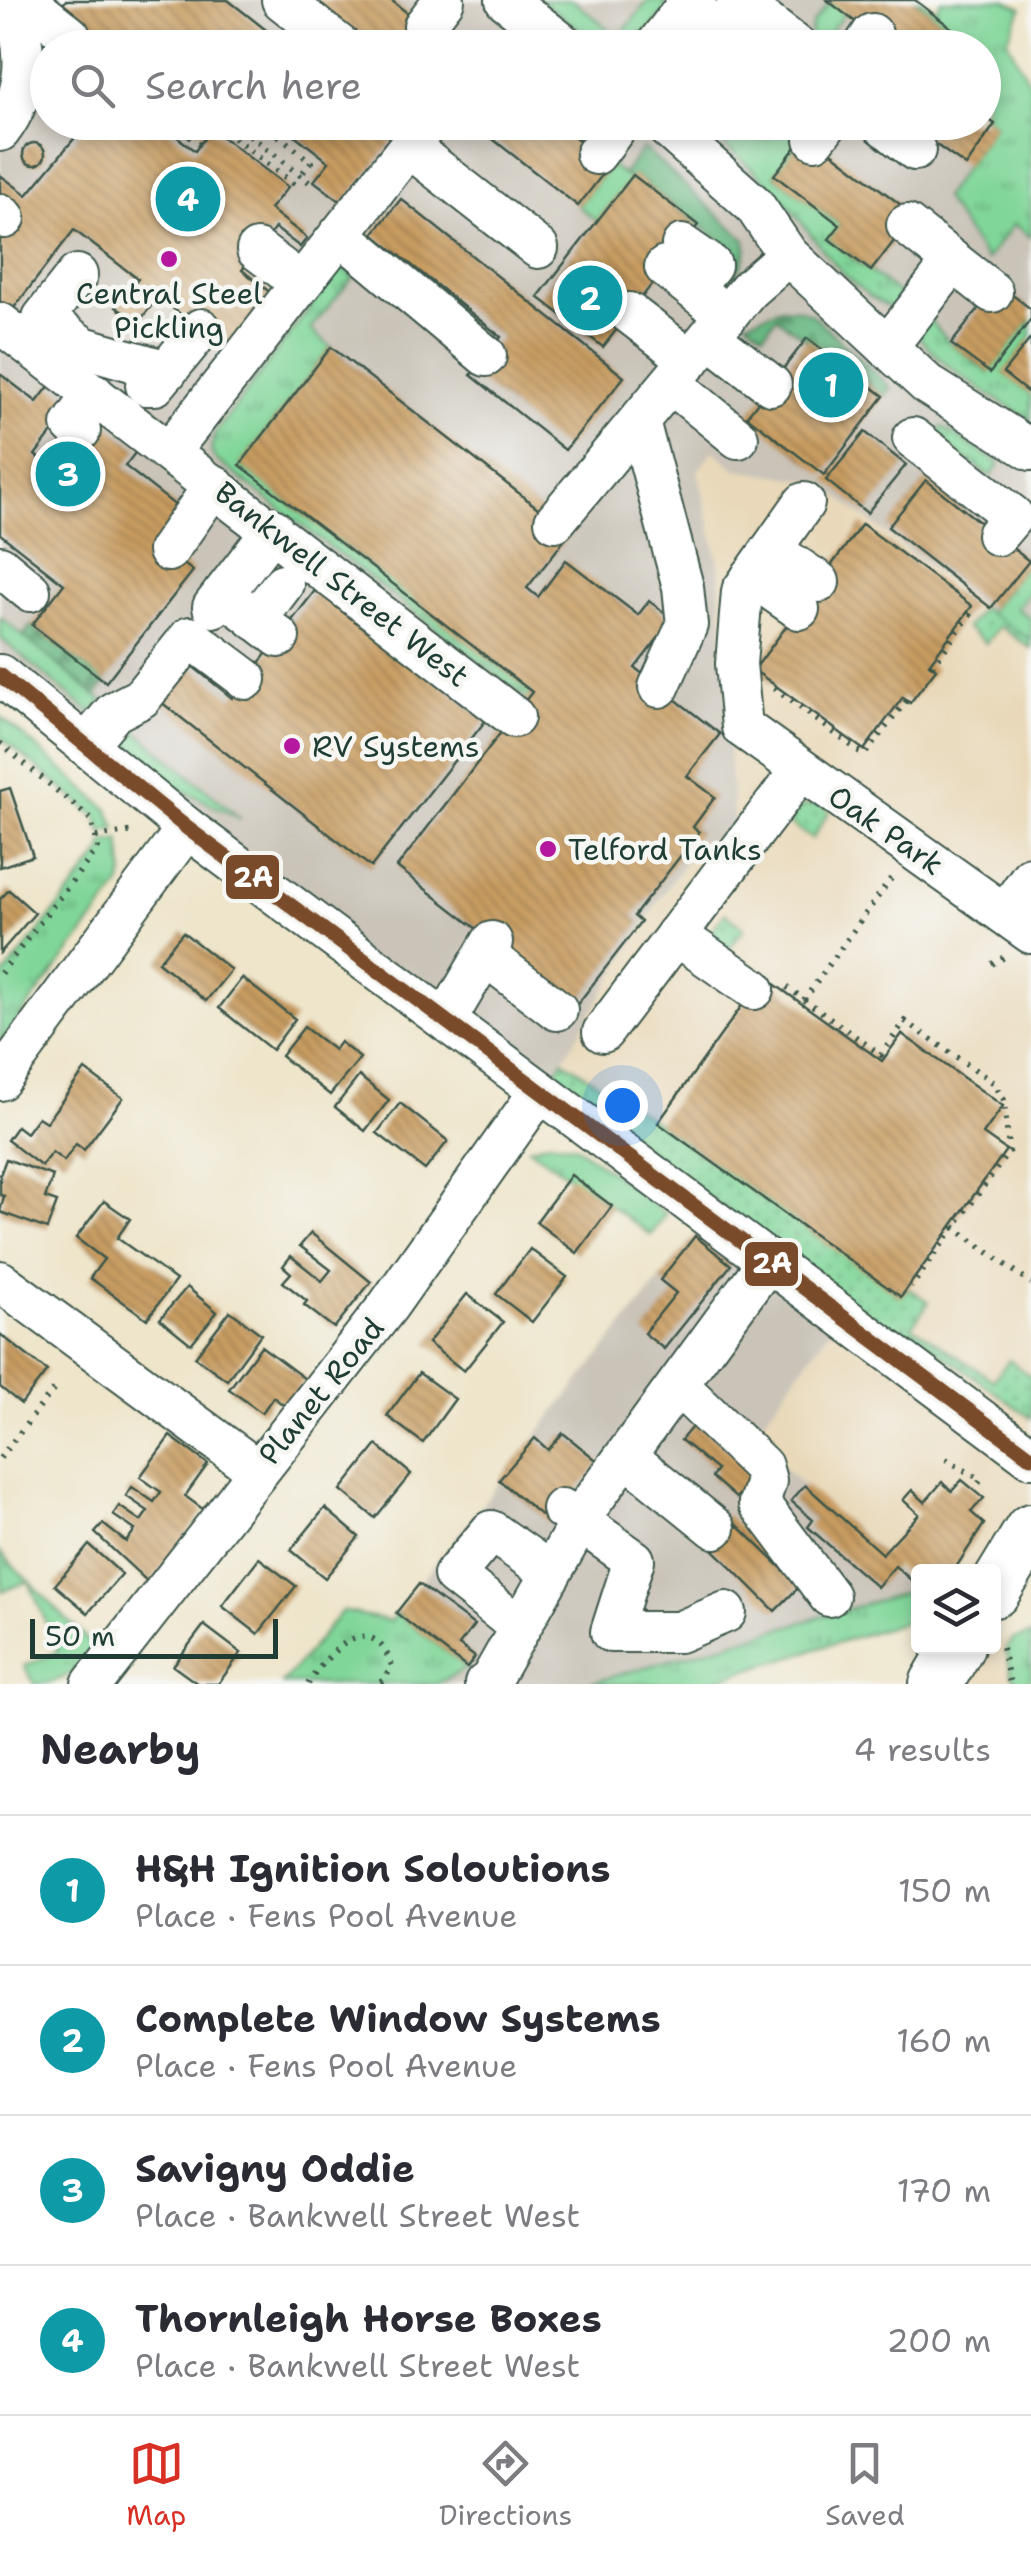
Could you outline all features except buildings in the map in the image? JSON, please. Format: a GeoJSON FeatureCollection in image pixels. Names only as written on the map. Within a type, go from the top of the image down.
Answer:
{"type":"FeatureCollection","features":[{"type":"Feature","properties":{"kind":"street"},"geometry":{"type":"LineString","coordinates":[[282,0],[320,30]]}},
{"type":"Feature","properties":{"kind":"street"},"geometry":{"type":"LineString","coordinates":[[668,30],[690,2],[752,16]]}},
{"type":"Feature","properties":{"kind":"street"},"geometry":{"type":"LineString","coordinates":[[30,65],[11,8],[35,8],[62,30]]}},
{"type":"Feature","properties":{"kind":"street"},"geometry":{"type":"LineString","coordinates":[[0,131],[30,87]]}},
{"type":"Feature","properties":{"kind":"street"},"geometry":{"type":"LineString","coordinates":[[680,140],[754,205],[788,255],[928,385],[1031,452],[987,512],[904,447],[949,399]]}},
{"type":"Feature","properties":{"kind":"street"},"geometry":{"type":"LineString","coordinates":[[902,140],[915,150]]}},
{"type":"Feature","properties":{"kind":"street"},"geometry":{"type":"LineString","coordinates":[[170,451],[394,159],[538,248]]}},
{"type":"Feature","properties":{"kind":"street"},"geometry":{"type":"LineString","coordinates":[[887,347],[983,274],[906,225]]}},
{"type":"Feature","properties":{"kind":"street"},"geometry":{"type":"LineString","coordinates":[[340,234],[486,356]]}},
{"type":"Feature","properties":{"kind":"street"},"geometry":{"type":"LineString","coordinates":[[257,250],[301,284]]}},
{"type":"Feature","properties":{"kind":"street"},"geometry":{"type":"LineString","coordinates":[[556,521],[748,290],[788,255]]}},
{"type":"Feature","properties":{"kind":"street"},"geometry":{"type":"LineString","coordinates":[[680,267],[738,438]]}},
{"type":"Feature","properties":{"kind":"street"},"geometry":{"type":"LineString","coordinates":[[77,275],[44,318],[83,347],[167,371]]}},
{"type":"Feature","properties":{"kind":"street"},"geometry":{"type":"LineString","coordinates":[[629,313],[778,376]]}},
{"type":"Feature","properties":{"kind":"street"},"geometry":{"type":"LineString","coordinates":[[84,402],[156,385],[200,329]]}},
{"type":"Feature","properties":{"kind":"street","name":"Bankwell Street West"},"geometry":{"type":"LineString","coordinates":[[5,337],[84,402],[170,451],[514,717]]}},
{"type":"Feature","properties":{"kind":"street"},"geometry":{"type":"LineString","coordinates":[[639,421],[683,587],[687,625],[659,687]]}},
{"type":"Feature","properties":{"kind":"street"},"geometry":{"type":"LineString","coordinates":[[168,551],[214,484]]}},
{"type":"Feature","properties":{"kind":"street"},"geometry":{"type":"LineString","coordinates":[[804,503],[762,563],[809,596]]}},
{"type":"Feature","properties":{"kind":"street"},"geometry":{"type":"LineString","coordinates":[[273,529],[218,601],[267,628],[283,584]]}},
{"type":"Feature","properties":{"kind":"street","name":"Oak Park"},"geometry":{"type":"LineString","coordinates":[[762,563],[742,591],[738,646],[742,727],[1018,924]]}},
{"type":"Feature","properties":{"kind":"street"},"geometry":{"type":"LineString","coordinates":[[86,745],[114,712],[140,698],[190,636],[246,679]]}},
{"type":"Feature","properties":{"kind":"street"},"geometry":{"type":"LineString","coordinates":[[0,675],[187,828],[1031,1457]]}},
{"type":"Feature","properties":{"kind":"street"},"geometry":{"type":"LineString","coordinates":[[603,1032],[801,770]]}},
{"type":"Feature","properties":{"kind":"street"},"geometry":{"type":"LineString","coordinates":[[0,1080],[187,828]]}},
{"type":"Feature","properties":{"kind":"street"},"geometry":{"type":"LineString","coordinates":[[1018,924],[1031,876]]}},
{"type":"Feature","properties":{"kind":"street"},"geometry":{"type":"LineString","coordinates":[[676,936],[765,984]]}},
{"type":"Feature","properties":{"kind":"street"},"geometry":{"type":"LineString","coordinates":[[446,1020],[488,948],[557,1010]]}},
{"type":"Feature","properties":{"kind":"street","name":"Planet Road"},"geometry":{"type":"LineString","coordinates":[[92,1684],[388,1306],[540,1091]]}},
{"type":"Feature","properties":{"kind":"street"},"geometry":{"type":"LineString","coordinates":[[485,1684],[490,1682],[551,1573],[582,1501],[626,1456],[768,1261]]}},
{"type":"Feature","properties":{"kind":"street"},"geometry":{"type":"LineString","coordinates":[[0,1281],[257,1470]]}},
{"type":"Feature","properties":{"kind":"street"},"geometry":{"type":"LineString","coordinates":[[679,1386],[762,1466],[766,1481],[759,1503],[828,1596]]}},
{"type":"Feature","properties":{"kind":"street"},"geometry":{"type":"LineString","coordinates":[[626,1456],[714,1528]]}},
{"type":"Feature","properties":{"kind":"street"},"geometry":{"type":"LineString","coordinates":[[582,1501],[634,1560],[611,1632],[679,1632],[726,1612]]}},
{"type":"Feature","properties":{"kind":"street"},"geometry":{"type":"LineString","coordinates":[[520,1627],[454,1575],[491,1530],[551,1573]]}},
{"type":"Feature","properties":{"kind":"path"},"geometry":{"type":"LineString","coordinates":[[194,140],[199,144]]}},
{"type":"Feature","properties":{"kind":"path"},"geometry":{"type":"LineString","coordinates":[[237,140],[296,185]]}},
{"type":"Feature","properties":{"kind":"path"},"geometry":{"type":"LineString","coordinates":[[255,140],[309,182]]}},
{"type":"Feature","properties":{"kind":"path"},"geometry":{"type":"LineString","coordinates":[[284,140],[311,162],[300,176]]}},
{"type":"Feature","properties":{"kind":"path"},"geometry":{"type":"LineString","coordinates":[[932,666],[976,607]]}},
{"type":"Feature","properties":{"kind":"path"},"geometry":{"type":"LineString","coordinates":[[773,687],[864,755],[907,700]]}},
{"type":"Feature","properties":{"kind":"path"},"geometry":{"type":"LineString","coordinates":[[0,743],[91,820],[98,848],[0,974]]}},
{"type":"Feature","properties":{"kind":"path"},"geometry":{"type":"LineString","coordinates":[[804,1000],[912,849]]}},
{"type":"Feature","properties":{"kind":"path"},"geometry":{"type":"LineString","coordinates":[[765,984],[804,1000],[881,1055],[905,1021],[994,1083],[1004,1100],[1010,1151],[911,1287]]}},
{"type":"Feature","properties":{"kind":"path"},"geometry":{"type":"LineString","coordinates":[[954,1227],[1031,1283]]}},
{"type":"Feature","properties":{"kind":"path"},"geometry":{"type":"LineString","coordinates":[[0,1458],[54,1388]]}},
{"type":"Feature","properties":{"kind":"path"},"geometry":{"type":"LineString","coordinates":[[946,1459],[981,1480],[973,1489]]}},
{"type":"Feature","properties":{"kind":"path"},"geometry":{"type":"LineString","coordinates":[[308,1684],[340,1643],[356,1638],[373,1640],[386,1650],[392,1666],[384,1680],[376,1684]]}},
{"type":"Feature","properties":{"kind":"path"},"geometry":{"type":"LineString","coordinates":[[999,1654],[1010,1684]]}},
{"type":"Feature","properties":{"kind":"shaded area"},"geometry":{"type":"Polygon","coordinates":[[[0,0],[922,0],[955,30],[30,30],[30,140],[984,140],[943,198],[986,260],[1014,224],[1031,237],[1031,640],[988,613],[819,482],[736,469],[713,450],[698,471],[719,564],[734,835],[699,842],[540,1091],[0,675],[0,0]]]}},
{"type":"Feature","properties":{"kind":"shaded area"},"geometry":{"type":"Polygon","coordinates":[[[713,449],[736,469],[819,482],[988,613],[1031,640],[1031,1553],[996,1564],[911,1564],[911,1580],[750,1437],[829,1334],[540,1091],[699,842],[719,564],[698,471],[713,449]]]}},
{"type":"Feature","properties":{"kind":"shaded area"},"geometry":{"type":"Polygon","coordinates":[[[709,1218],[841,1315],[751,1437],[911,1583],[911,1591],[586,1684],[436,1684],[467,1667],[396,1613],[709,1218]]]}},
{"type":"Feature","properties":{"kind":"shaded area"},"geometry":{"type":"Polygon","coordinates":[[[1031,1635],[1031,1684],[944,1684],[972,1654],[1001,1654],[1001,1641],[1031,1635]]]}},
{"type":"Feature","properties":{"kind":"green space"},"geometry":{"type":"Polygon","coordinates":[[[540,0],[572,0],[610,30],[580,30],[540,0]]]}},
{"type":"Feature","properties":{"kind":"green space"},"geometry":{"type":"Polygon","coordinates":[[[649,0],[663,0],[667,7],[649,30],[625,30],[649,0]]]}},
{"type":"Feature","properties":{"kind":"green space"},"geometry":{"type":"Polygon","coordinates":[[[915,0],[922,0],[936,10],[941,0],[1005,0],[1022,8],[1007,40],[1031,85],[1031,237],[1014,224],[986,260],[943,198],[984,140],[1001,140],[1001,30],[955,30],[915,0]]]}},
{"type":"Feature","properties":{"kind":"green space"},"geometry":{"type":"Polygon","coordinates":[[[830,2],[845,13],[831,30],[811,30],[830,2]]]}},
{"type":"Feature","properties":{"kind":"green space"},"geometry":{"type":"Polygon","coordinates":[[[718,140],[802,140],[774,175],[840,225],[830,240],[909,302],[892,308],[855,284],[783,199],[718,140]]]}},
{"type":"Feature","properties":{"kind":"green space"},"geometry":{"type":"Polygon","coordinates":[[[643,148],[745,239],[743,261],[721,293],[713,286],[735,252],[634,176],[630,180],[623,174],[643,148]]]}},
{"type":"Feature","properties":{"kind":"green space"},"geometry":{"type":"Polygon","coordinates":[[[610,165],[630,180],[597,221],[578,206],[610,165]]]}},
{"type":"Feature","properties":{"kind":"green space"},"geometry":{"type":"Polygon","coordinates":[[[341,266],[353,277],[310,329],[331,347],[240,465],[532,692],[528,699],[215,459],[211,451],[214,435],[341,266]]]}},
{"type":"Feature","properties":{"kind":"green space"},"geometry":{"type":"Polygon","coordinates":[[[781,308],[813,315],[891,388],[884,396],[776,317],[764,334],[747,321],[781,308]]]}},
{"type":"Feature","properties":{"kind":"green space"},"geometry":{"type":"Polygon","coordinates":[[[924,314],[951,344],[989,373],[1031,319],[1031,338],[1004,373],[1031,395],[1031,420],[971,383],[931,350],[919,337],[924,314]]]}},
{"type":"Feature","properties":{"kind":"green space"},"geometry":{"type":"Polygon","coordinates":[[[942,427],[1000,464],[991,476],[933,438],[942,427]]]}},
{"type":"Feature","properties":{"kind":"green space"},"geometry":{"type":"Polygon","coordinates":[[[1031,558],[1031,589],[1016,608],[1031,619],[1031,640],[988,613],[1031,558]]]}},
{"type":"Feature","properties":{"kind":"green space"},"geometry":{"type":"Polygon","coordinates":[[[981,608],[1031,640],[1031,648],[999,626],[986,643],[966,628],[981,608]]]}},
{"type":"Feature","properties":{"kind":"green space"},"geometry":{"type":"Polygon","coordinates":[[[0,617],[104,702],[91,713],[0,638],[0,617]]]}},
{"type":"Feature","properties":{"kind":"green space"},"geometry":{"type":"Polygon","coordinates":[[[32,625],[106,682],[96,696],[23,636],[32,625]]]}},
{"type":"Feature","properties":{"kind":"green space"},"geometry":{"type":"Polygon","coordinates":[[[0,716],[109,810],[116,829],[102,832],[97,817],[0,737],[0,716]]]}},
{"type":"Feature","properties":{"kind":"green space"},"geometry":{"type":"Polygon","coordinates":[[[122,719],[241,819],[176,787],[116,734],[122,719]]]}},
{"type":"Feature","properties":{"kind":"green space"},"geometry":{"type":"Polygon","coordinates":[[[820,804],[829,812],[812,839],[789,823],[800,807],[820,804]]]}},
{"type":"Feature","properties":{"kind":"green space"},"geometry":{"type":"Polygon","coordinates":[[[120,840],[124,875],[120,886],[0,1043],[0,981],[103,851],[103,843],[120,840]]]}},
{"type":"Feature","properties":{"kind":"green space"},"geometry":{"type":"Polygon","coordinates":[[[725,913],[744,928],[728,951],[707,937],[725,913]]]}},
{"type":"Feature","properties":{"kind":"green space"},"geometry":{"type":"Polygon","coordinates":[[[563,1060],[901,1296],[908,1288],[929,1302],[912,1326],[993,1380],[1009,1360],[1031,1377],[1031,1418],[911,1331],[903,1342],[549,1080],[563,1060]]]}},
{"type":"Feature","properties":{"kind":"green space"},"geometry":{"type":"Polygon","coordinates":[[[551,1141],[576,1146],[666,1214],[651,1235],[529,1148],[551,1141]]]}},
{"type":"Feature","properties":{"kind":"green space"},"geometry":{"type":"Polygon","coordinates":[[[0,1552],[29,1581],[3,1591],[0,1552]]]}},
{"type":"Feature","properties":{"kind":"green space"},"geometry":{"type":"Polygon","coordinates":[[[29,1582],[97,1650],[70,1674],[35,1684],[24,1666],[58,1652],[29,1582]]]}},
{"type":"Feature","properties":{"kind":"green space"},"geometry":{"type":"Polygon","coordinates":[[[911,1591],[911,1620],[701,1684],[586,1684],[911,1591]]]}},
{"type":"Feature","properties":{"kind":"green space"},"geometry":{"type":"Polygon","coordinates":[[[342,1611],[391,1621],[396,1613],[467,1668],[436,1684],[282,1684],[342,1611]]]}},
{"type":"Feature","properties":{"kind":"green space"},"geometry":{"type":"Polygon","coordinates":[[[1031,1635],[1031,1680],[1018,1684],[1011,1674],[1006,1649],[1013,1639],[1031,1635]]]}},
{"type":"Feature","properties":{"kind":"transit line","name":"2A"},"geometry":{"type":"LineString","coordinates":[[0,675],[187,828],[1031,1457]]}},
{"type":"Feature","properties":{"kind":"place","name":"Thornleigh Horse Boxes"},"geometry":{"type":"Point","coordinates":[188,199]}},
{"type":"Feature","properties":{"kind":"place","name":"Central Steel Pickling"},"geometry":{"type":"Point","coordinates":[169,259]}},
{"type":"Feature","properties":{"kind":"place","name":"Complete Window Systems"},"geometry":{"type":"Point","coordinates":[590,298]}},
{"type":"Feature","properties":{"kind":"place","name":"H&H Ignition Soloutions"},"geometry":{"type":"Point","coordinates":[831,385]}},
{"type":"Feature","properties":{"kind":"place","name":"Savigny Oddie"},"geometry":{"type":"Point","coordinates":[68,474]}},
{"type":"Feature","properties":{"kind":"place","name":"RV Systems"},"geometry":{"type":"Point","coordinates":[292,746]}},
{"type":"Feature","properties":{"kind":"place","name":"Telford Tanks"},"geometry":{"type":"Point","coordinates":[548,849]}}]}
